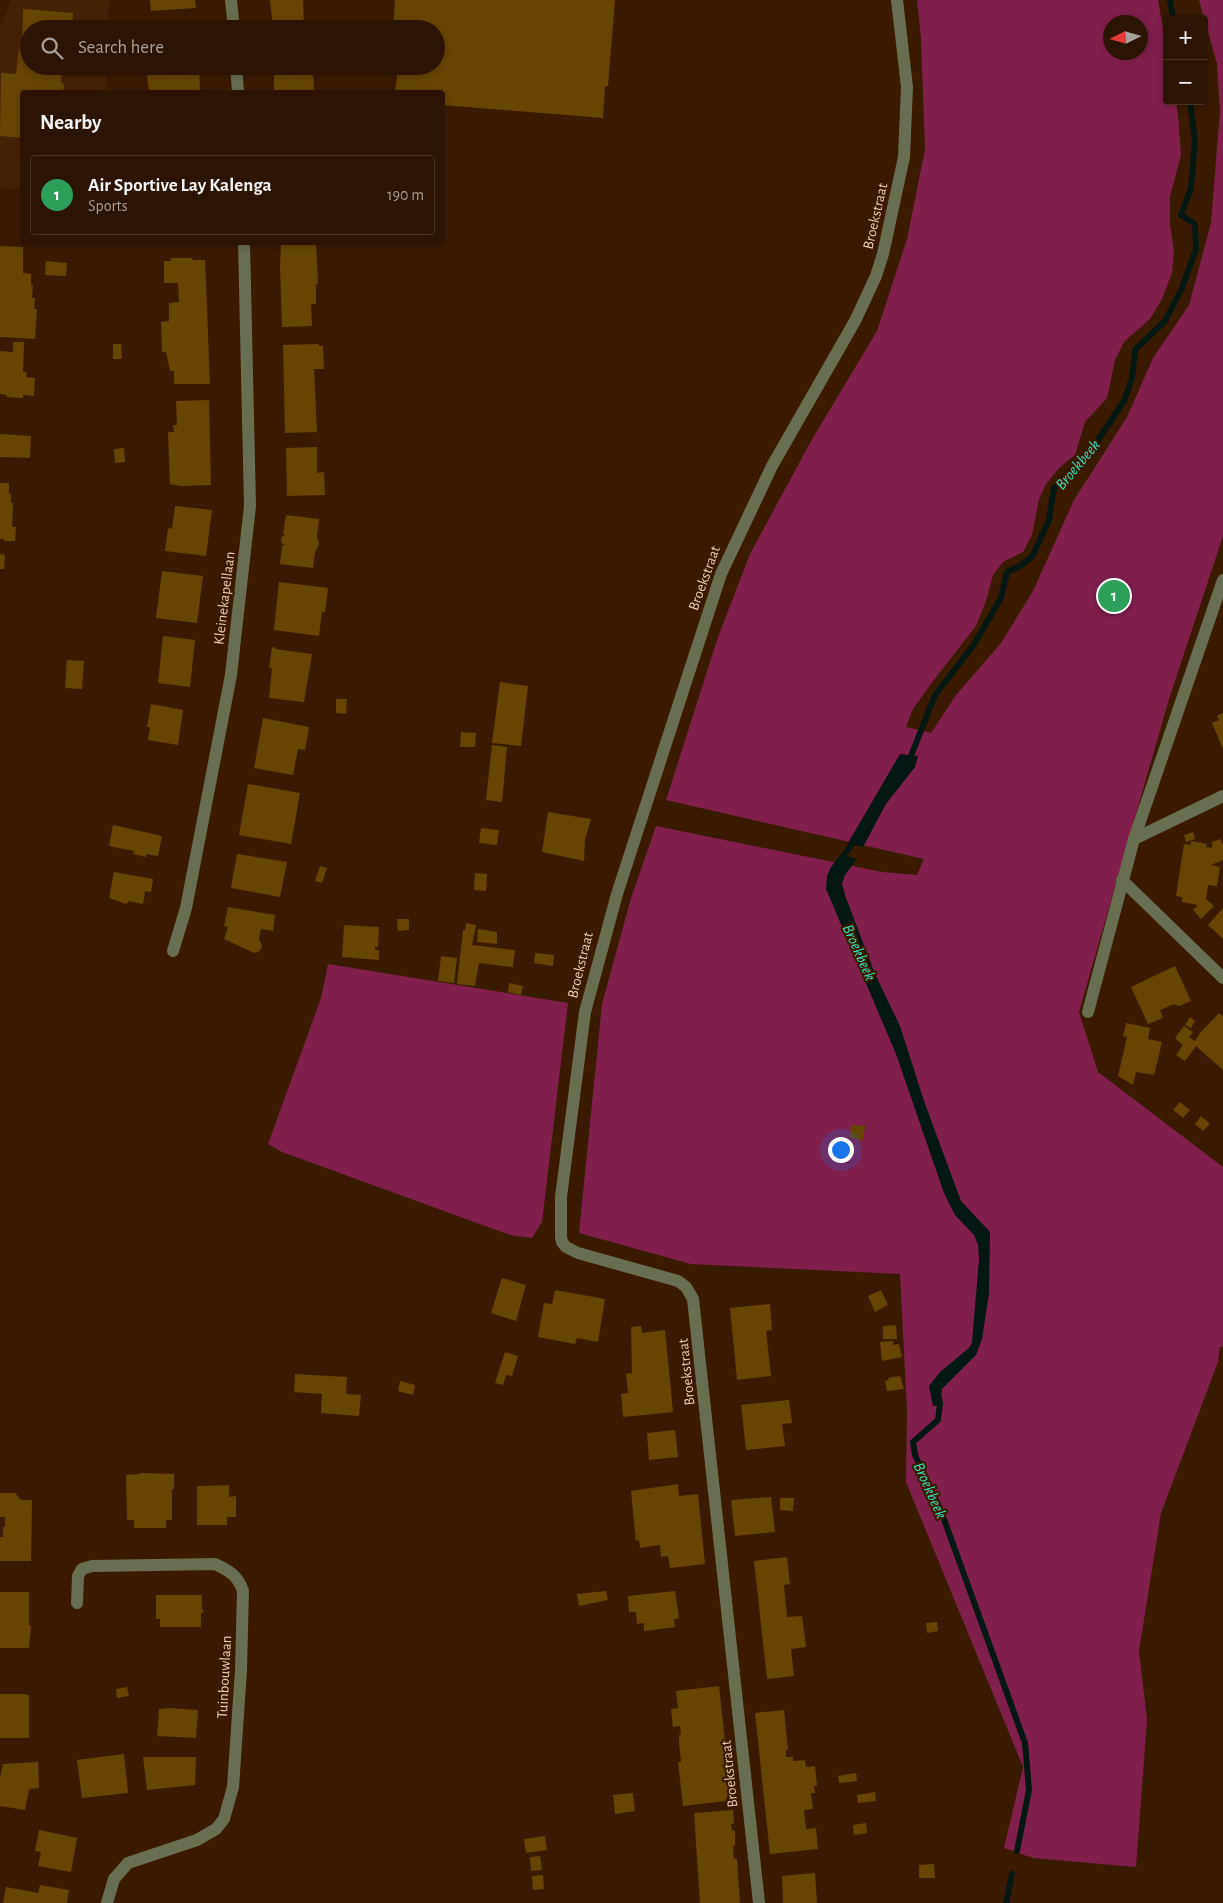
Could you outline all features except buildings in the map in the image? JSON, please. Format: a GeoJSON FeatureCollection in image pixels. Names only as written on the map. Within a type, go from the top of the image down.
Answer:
{"type":"FeatureCollection","features":[{"type":"Feature","properties":{"kind":"street"},"geometry":{"type":"LineString","coordinates":[[231,0],[233,20]]}},
{"type":"Feature","properties":{"kind":"street","name":"Broekstraat"},"geometry":{"type":"LineString","coordinates":[[759,1903],[693,1299],[686,1287],[678,1281],[604,1261],[566,1247],[561,1237],[561,1197],[580,1046],[592,980],[617,894],[721,574],[772,466],[858,315],[876,276],[883,254],[904,157],[907,87],[897,0]]}},
{"type":"Feature","properties":{"kind":"street"},"geometry":{"type":"LineString","coordinates":[[237,75],[238,90]]}},
{"type":"Feature","properties":{"kind":"street","name":"Kleinekapellaan"},"geometry":{"type":"LineString","coordinates":[[173,951],[186,908],[231,675],[250,506],[244,245]]}},
{"type":"Feature","properties":{"kind":"street"},"geometry":{"type":"LineString","coordinates":[[1088,1012],[1134,839],[1223,580]]}},
{"type":"Feature","properties":{"kind":"street"},"geometry":{"type":"LineString","coordinates":[[1134,839],[1223,796]]}},
{"type":"Feature","properties":{"kind":"street"},"geometry":{"type":"LineString","coordinates":[[1122,880],[1223,978]]}},
{"type":"Feature","properties":{"kind":"street","name":"Tuinbouwlaan"},"geometry":{"type":"LineString","coordinates":[[77,1603],[78,1576],[82,1569],[92,1566],[215,1564],[228,1570],[239,1580],[243,1591],[243,1633],[233,1786],[224,1819],[216,1829],[197,1840],[128,1864],[114,1879],[107,1903]]}},
{"type":"Feature","properties":{"kind":"shaded area"},"geometry":{"type":"Polygon","coordinates":[[[11,0],[109,0],[108,20],[20,20],[20,75],[107,75],[106,90],[20,90],[20,190],[0,188],[0,29],[11,0]]]}},
{"type":"Feature","properties":{"kind":"shaded area"},"geometry":{"type":"Polygon","coordinates":[[[917,0],[1158,0],[1163,28],[1163,105],[1177,105],[1181,155],[1170,197],[1170,225],[1174,251],[1172,273],[1162,299],[1150,319],[1124,342],[1115,360],[1107,398],[1085,422],[1075,455],[1059,468],[1046,484],[1039,499],[1032,535],[1023,552],[1003,562],[993,575],[986,601],[976,626],[913,709],[906,727],[931,733],[956,695],[1001,643],[1033,591],[1074,500],[1127,417],[1153,358],[1189,305],[1211,223],[1220,110],[1217,64],[1208,32],[1208,15],[1203,15],[1199,0],[1223,0],[1223,536],[1169,699],[1079,1012],[1098,1072],[1223,1167],[1223,1347],[1220,1347],[1218,1362],[1161,1513],[1139,1651],[1147,1720],[1136,1867],[1033,1858],[1004,1848],[1023,1767],[906,1482],[907,1411],[900,1274],[691,1264],[579,1233],[602,1004],[631,898],[656,826],[882,872],[917,875],[924,859],[666,800],[718,637],[750,554],[811,441],[877,331],[907,239],[925,149],[921,39],[917,0]]]}},
{"type":"Feature","properties":{"kind":"shaded area"},"geometry":{"type":"Polygon","coordinates":[[[328,964],[568,1003],[542,1222],[532,1238],[510,1235],[282,1152],[268,1144],[321,998],[328,964]]]}},
{"type":"Feature","properties":{"kind":"water"},"geometry":{"type":"Polygon","coordinates":[[[900,754],[918,756],[915,767],[886,804],[863,847],[848,843],[900,754]]]}},
{"type":"Feature","properties":{"kind":"water"},"geometry":{"type":"Polygon","coordinates":[[[841,854],[857,859],[845,875],[842,884],[846,898],[875,974],[900,1026],[924,1101],[961,1201],[990,1232],[989,1294],[982,1339],[976,1355],[942,1389],[943,1405],[933,1406],[929,1386],[940,1372],[969,1348],[972,1343],[979,1259],[978,1245],[974,1235],[955,1215],[944,1193],[896,1054],[826,889],[827,876],[841,854]]]}},
{"type":"Feature","properties":{"kind":"waterway","name":"Broekbeek"},"geometry":{"type":"LineString","coordinates":[[1170,0],[1172,15]]}},
{"type":"Feature","properties":{"kind":"waterway","name":"Broekbeek"},"geometry":{"type":"LineString","coordinates":[[907,762],[935,695],[973,646],[1001,598],[1007,572],[1020,566],[1032,557],[1049,520],[1054,488],[1094,446],[1124,401],[1132,378],[1135,350],[1165,321],[1182,288],[1196,249],[1195,224],[1181,215],[1191,188],[1195,141],[1190,105]]}},
{"type":"Feature","properties":{"kind":"waterway","name":"Broekbeek"},"geometry":{"type":"LineString","coordinates":[[840,862],[855,839]]}},
{"type":"Feature","properties":{"kind":"waterway","name":"Broekbeek"},"geometry":{"type":"LineString","coordinates":[[939,1398],[938,1420],[913,1442],[915,1455],[941,1511],[1025,1743],[1029,1790],[1017,1851]]}},
{"type":"Feature","properties":{"kind":"waterway","name":"Broekbeek"},"geometry":{"type":"LineString","coordinates":[[1006,1903],[1012,1874]]}},
{"type":"Feature","properties":{"kind":"place","name":"Air Sportive Lay Kalenga"},"geometry":{"type":"Point","coordinates":[1114,596]}}]}
